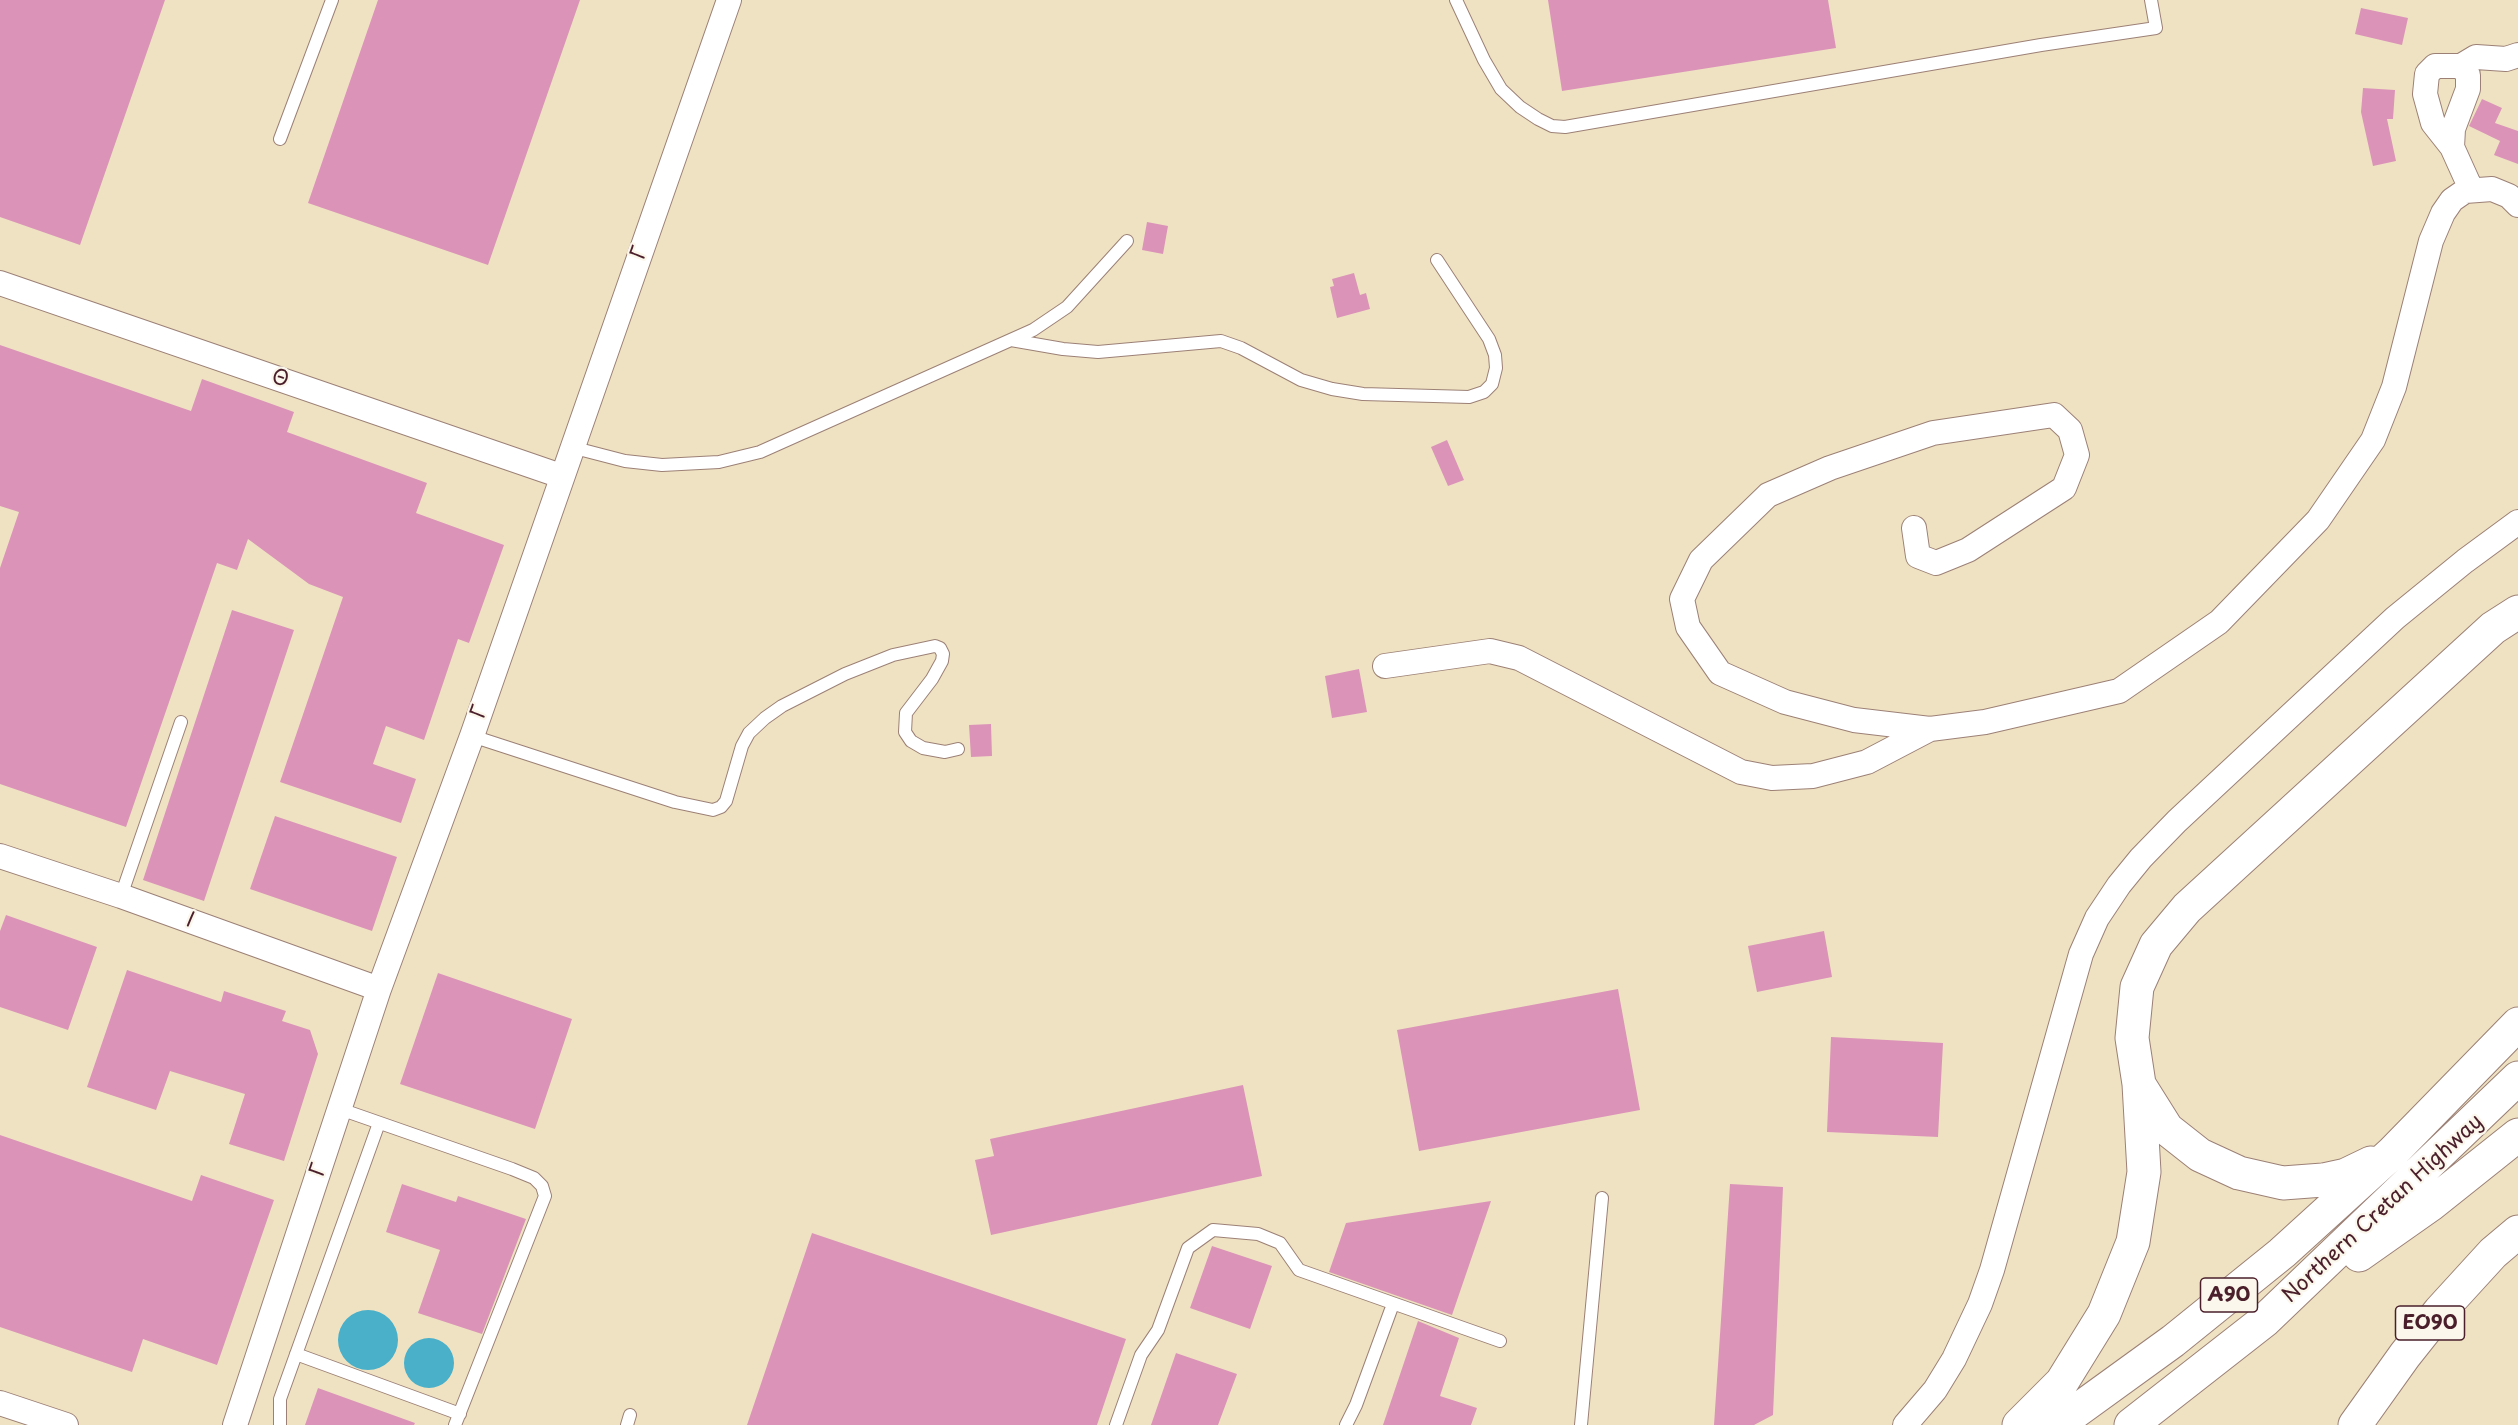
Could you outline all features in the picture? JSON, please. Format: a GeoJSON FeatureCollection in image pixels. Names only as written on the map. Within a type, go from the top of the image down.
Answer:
{"type":"FeatureCollection","features":[{"type":"Feature","properties":{"kind":"main road"},"geometry":{"type":"LineString","coordinates":[[2019,1425],[2062,1382],[2104,1314],[2133,1242],[2144,1172],[2139,1084],[2132,1038],[2137,987],[2156,945],[2187,908],[2204,892],[2493,628],[2518,612]]}},
{"type":"Feature","properties":{"kind":"main road","name":"Northern Cretan Highway"},"geometry":{"type":"LineString","coordinates":[[2057,1425],[2173,1341],[2282,1252],[2392,1153],[2518,1024]]}},
{"type":"Feature","properties":{"kind":"main road","name":"Northern Cretan Highway"},"geometry":{"type":"LineString","coordinates":[[2131,1425],[2264,1321],[2518,1078]]}},
{"type":"Feature","properties":{"kind":"main road"},"geometry":{"type":"LineString","coordinates":[[2139,1084],[2167,1129],[2200,1155],[2240,1173],[2283,1183],[2323,1180],[2346,1175],[2392,1153]]}},
{"type":"Feature","properties":{"kind":"main road"},"geometry":{"type":"LineString","coordinates":[[2264,1321],[2430,1205],[2518,1135]]}},
{"type":"Feature","properties":{"kind":"main road","name":"ΕΟ90"},"geometry":{"type":"LineString","coordinates":[[2355,1425],[2440,1311],[2493,1253],[2518,1232]]}},
{"type":"Feature","properties":{"kind":"street","name":"Γ"},"geometry":{"type":"LineString","coordinates":[[235,1425],[379,989],[472,736],[729,0]]}},
{"type":"Feature","properties":{"kind":"street"},"geometry":{"type":"LineString","coordinates":[[2471,189],[2452,147],[2433,123],[2425,94],[2427,74],[2435,66],[2461,66],[2476,57],[2506,59],[2518,55]]}},
{"type":"Feature","properties":{"kind":"street"},"geometry":{"type":"LineString","coordinates":[[2452,147],[2453,129],[2468,89],[2468,75],[2461,66]]}},
{"type":"Feature","properties":{"kind":"street"},"geometry":{"type":"LineString","coordinates":[[1914,528],[1918,556],[1936,563],[1968,550],[2064,488],[2077,454],[2070,430],[2054,415],[1933,433],[1830,468],[1768,495],[1701,560],[1682,599],[1688,627],[1720,673],[1785,702],[1854,720],[1930,729],[1985,722],[2119,691],[2218,622],[2318,520],[2373,440],[2394,387],[2435,233],[2452,200],[2471,189],[2499,191],[2509,196],[2518,206]]}},
{"type":"Feature","properties":{"kind":"street","name":"Θ"},"geometry":{"type":"LineString","coordinates":[[0,283],[561,476]]}},
{"type":"Feature","properties":{"kind":"street"},"geometry":{"type":"LineString","coordinates":[[1905,1425],[1935,1390],[1954,1359],[1980,1304],[1992,1270],[2081,954],[2097,918],[2119,885],[2176,821],[2395,618],[2465,561],[2518,522]]}},
{"type":"Feature","properties":{"kind":"street"},"geometry":{"type":"LineString","coordinates":[[1385,666],[1490,651],[1519,658],[1741,772],[1772,778],[1813,776],[1867,762],[1930,729]]}},
{"type":"Feature","properties":{"kind":"street","name":"Ι"},"geometry":{"type":"LineString","coordinates":[[0,856],[121,896],[379,989]]}},
{"type":"Feature","properties":{"kind":"street"},"geometry":{"type":"LineString","coordinates":[[0,1403],[66,1425]]}},
{"type":"Feature","properties":{"kind":"lane"},"geometry":{"type":"LineString","coordinates":[[280,139],[332,0]]}},
{"type":"Feature","properties":{"kind":"lane"},"geometry":{"type":"LineString","coordinates":[[1456,0],[1484,60],[1501,89],[1520,107],[1538,119],[1552,126],[1565,127],[2041,45],[2156,28],[2151,0]]}},
{"type":"Feature","properties":{"kind":"lane"},"geometry":{"type":"LineString","coordinates":[[572,447],[626,461],[662,465],[719,462],[777,446],[1011,340],[1047,321],[1067,306],[1127,241]]}},
{"type":"Feature","properties":{"kind":"lane"},"geometry":{"type":"LineString","coordinates":[[1011,340],[1063,349],[1098,352],[1221,341],[1241,348],[1301,380],[1332,389],[1363,394],[1469,398],[1484,392],[1492,384],[1496,368],[1495,355],[1489,339],[1437,260]]}},
{"type":"Feature","properties":{"kind":"lane"},"geometry":{"type":"LineString","coordinates":[[472,736],[675,802],[713,810],[721,807],[726,801],[742,746],[749,733],[765,718],[782,706],[845,675],[893,655],[935,646],[940,648],[943,654],[942,661],[932,679],[906,713],[905,732],[911,741],[923,748],[945,752],[958,749]]}},
{"type":"Feature","properties":{"kind":"lane"},"geometry":{"type":"LineString","coordinates":[[121,896],[181,722]]}},
{"type":"Feature","properties":{"kind":"lane"},"geometry":{"type":"LineString","coordinates":[[296,1354],[458,1419],[545,1196],[542,1186],[534,1178],[340,1109]]}},
{"type":"Feature","properties":{"kind":"lane"},"geometry":{"type":"LineString","coordinates":[[280,1425],[280,1399],[380,1123]]}},
{"type":"Feature","properties":{"kind":"lane"},"geometry":{"type":"LineString","coordinates":[[1581,1425],[1602,1198]]}},
{"type":"Feature","properties":{"kind":"lane"},"geometry":{"type":"LineString","coordinates":[[1116,1425],[1141,1355],[1158,1330],[1188,1248],[1213,1230],[1258,1234],[1280,1243],[1299,1270],[1500,1341]]}},
{"type":"Feature","properties":{"kind":"lane"},"geometry":{"type":"LineString","coordinates":[[1346,1425],[1356,1405],[1393,1304]]}},
{"type":"Feature","properties":{"kind":"water"},"geometry":{"type":"Polygon","coordinates":[[[368,1310],[385,1315],[393,1323],[398,1340],[393,1357],[385,1365],[368,1370],[351,1365],[343,1357],[338,1340],[343,1323],[351,1315],[368,1310]]]}},
{"type":"Feature","properties":{"kind":"water"},"geometry":{"type":"Polygon","coordinates":[[[429,1338],[443,1342],[450,1349],[454,1363],[450,1377],[443,1384],[429,1388],[415,1384],[408,1377],[404,1363],[408,1349],[415,1342],[429,1338]]]}},
{"type":"Feature","properties":{"kind":"building"},"geometry":{"type":"Polygon","coordinates":[[[0,0],[165,0],[80,245],[0,217],[0,0]]]}},
{"type":"Feature","properties":{"kind":"building"},"geometry":{"type":"Polygon","coordinates":[[[378,0],[580,0],[488,265],[308,203],[378,0]]]}},
{"type":"Feature","properties":{"kind":"building"},"geometry":{"type":"Polygon","coordinates":[[[1548,0],[1828,0],[1836,48],[1562,91],[1548,0]]]}},
{"type":"Feature","properties":{"kind":"building"},"geometry":{"type":"Polygon","coordinates":[[[2361,8],[2408,18],[2402,45],[2355,34],[2361,8]]]}},
{"type":"Feature","properties":{"kind":"building"},"geometry":{"type":"Polygon","coordinates":[[[2363,88],[2395,90],[2393,119],[2387,119],[2396,161],[2373,166],[2361,112],[2363,88]]]}},
{"type":"Feature","properties":{"kind":"building"},"geometry":{"type":"Polygon","coordinates":[[[2482,99],[2502,108],[2495,123],[2518,131],[2518,164],[2494,155],[2500,141],[2469,126],[2482,99]]]}},
{"type":"Feature","properties":{"kind":"building"},"geometry":{"type":"Polygon","coordinates":[[[1147,222],[1168,226],[1163,254],[1142,250],[1147,222]]]}},
{"type":"Feature","properties":{"kind":"building"},"geometry":{"type":"Polygon","coordinates":[[[1354,273],[1360,295],[1366,293],[1370,309],[1337,318],[1330,287],[1334,286],[1332,279],[1354,273]]]}},
{"type":"Feature","properties":{"kind":"building"},"geometry":{"type":"Polygon","coordinates":[[[0,345],[191,411],[202,379],[294,412],[287,432],[427,483],[416,513],[504,545],[469,643],[458,639],[424,740],[386,726],[373,764],[416,779],[401,823],[280,782],[343,597],[309,584],[248,539],[237,570],[217,563],[126,827],[0,784],[0,568],[19,512],[0,506],[0,345]]]}},
{"type":"Feature","properties":{"kind":"building"},"geometry":{"type":"Polygon","coordinates":[[[1447,440],[1464,480],[1448,486],[1431,447],[1447,440]]]}},
{"type":"Feature","properties":{"kind":"building"},"geometry":{"type":"Polygon","coordinates":[[[232,610],[294,630],[204,901],[143,880],[232,610]]]}},
{"type":"Feature","properties":{"kind":"building"},"geometry":{"type":"Polygon","coordinates":[[[1359,669],[1367,712],[1332,718],[1325,676],[1359,669]]]}},
{"type":"Feature","properties":{"kind":"building"},"geometry":{"type":"Polygon","coordinates":[[[991,724],[992,756],[971,757],[969,725],[991,724]]]}},
{"type":"Feature","properties":{"kind":"building"},"geometry":{"type":"Polygon","coordinates":[[[275,816],[397,857],[372,931],[250,889],[275,816]]]}},
{"type":"Feature","properties":{"kind":"building"},"geometry":{"type":"Polygon","coordinates":[[[6,915],[97,947],[68,1030],[0,1007],[0,931],[6,915]]]}},
{"type":"Feature","properties":{"kind":"building"},"geometry":{"type":"Polygon","coordinates":[[[1824,931],[1832,977],[1757,992],[1748,946],[1824,931]]]}},
{"type":"Feature","properties":{"kind":"building"},"geometry":{"type":"Polygon","coordinates":[[[127,970],[221,1002],[224,991],[286,1011],[282,1021],[310,1030],[318,1054],[284,1161],[229,1144],[245,1094],[170,1071],[156,1110],[87,1087],[127,970]]]}},
{"type":"Feature","properties":{"kind":"building"},"geometry":{"type":"Polygon","coordinates":[[[438,973],[572,1019],[535,1129],[400,1084],[438,973]]]}},
{"type":"Feature","properties":{"kind":"building"},"geometry":{"type":"Polygon","coordinates":[[[1618,989],[1640,1110],[1419,1151],[1397,1030],[1618,989]]]}},
{"type":"Feature","properties":{"kind":"building"},"geometry":{"type":"Polygon","coordinates":[[[1831,1037],[1943,1043],[1938,1137],[1827,1132],[1831,1037]]]}},
{"type":"Feature","properties":{"kind":"building"},"geometry":{"type":"Polygon","coordinates":[[[1243,1085],[1262,1176],[991,1235],[975,1160],[994,1156],[990,1139],[1243,1085]]]}},
{"type":"Feature","properties":{"kind":"building"},"geometry":{"type":"Polygon","coordinates":[[[0,1135],[192,1201],[201,1175],[274,1200],[217,1365],[143,1339],[132,1372],[0,1327],[0,1135]]]}},
{"type":"Feature","properties":{"kind":"building"},"geometry":{"type":"Polygon","coordinates":[[[402,1184],[456,1202],[458,1196],[526,1219],[482,1334],[418,1313],[440,1250],[386,1232],[402,1184]]]}},
{"type":"Feature","properties":{"kind":"building"},"geometry":{"type":"Polygon","coordinates":[[[1730,1184],[1783,1187],[1773,1415],[1754,1425],[1714,1425],[1730,1184]]]}},
{"type":"Feature","properties":{"kind":"building"},"geometry":{"type":"Polygon","coordinates":[[[1491,1201],[1452,1315],[1329,1272],[1346,1223],[1491,1201]]]}},
{"type":"Feature","properties":{"kind":"building"},"geometry":{"type":"Polygon","coordinates":[[[812,1233],[1126,1339],[1097,1425],[747,1425],[812,1233]]]}},
{"type":"Feature","properties":{"kind":"building"},"geometry":{"type":"Polygon","coordinates":[[[1212,1246],[1272,1266],[1250,1329],[1190,1308],[1212,1246]]]}},
{"type":"Feature","properties":{"kind":"building"},"geometry":{"type":"Polygon","coordinates":[[[1418,1321],[1459,1338],[1440,1396],[1477,1408],[1471,1425],[1383,1425],[1418,1321]]]}},
{"type":"Feature","properties":{"kind":"building"},"geometry":{"type":"Polygon","coordinates":[[[1176,1353],[1237,1374],[1218,1425],[1151,1425],[1176,1353]]]}},
{"type":"Feature","properties":{"kind":"building"},"geometry":{"type":"Polygon","coordinates":[[[318,1388],[415,1423],[414,1425],[305,1425],[318,1388]]]}}]}
